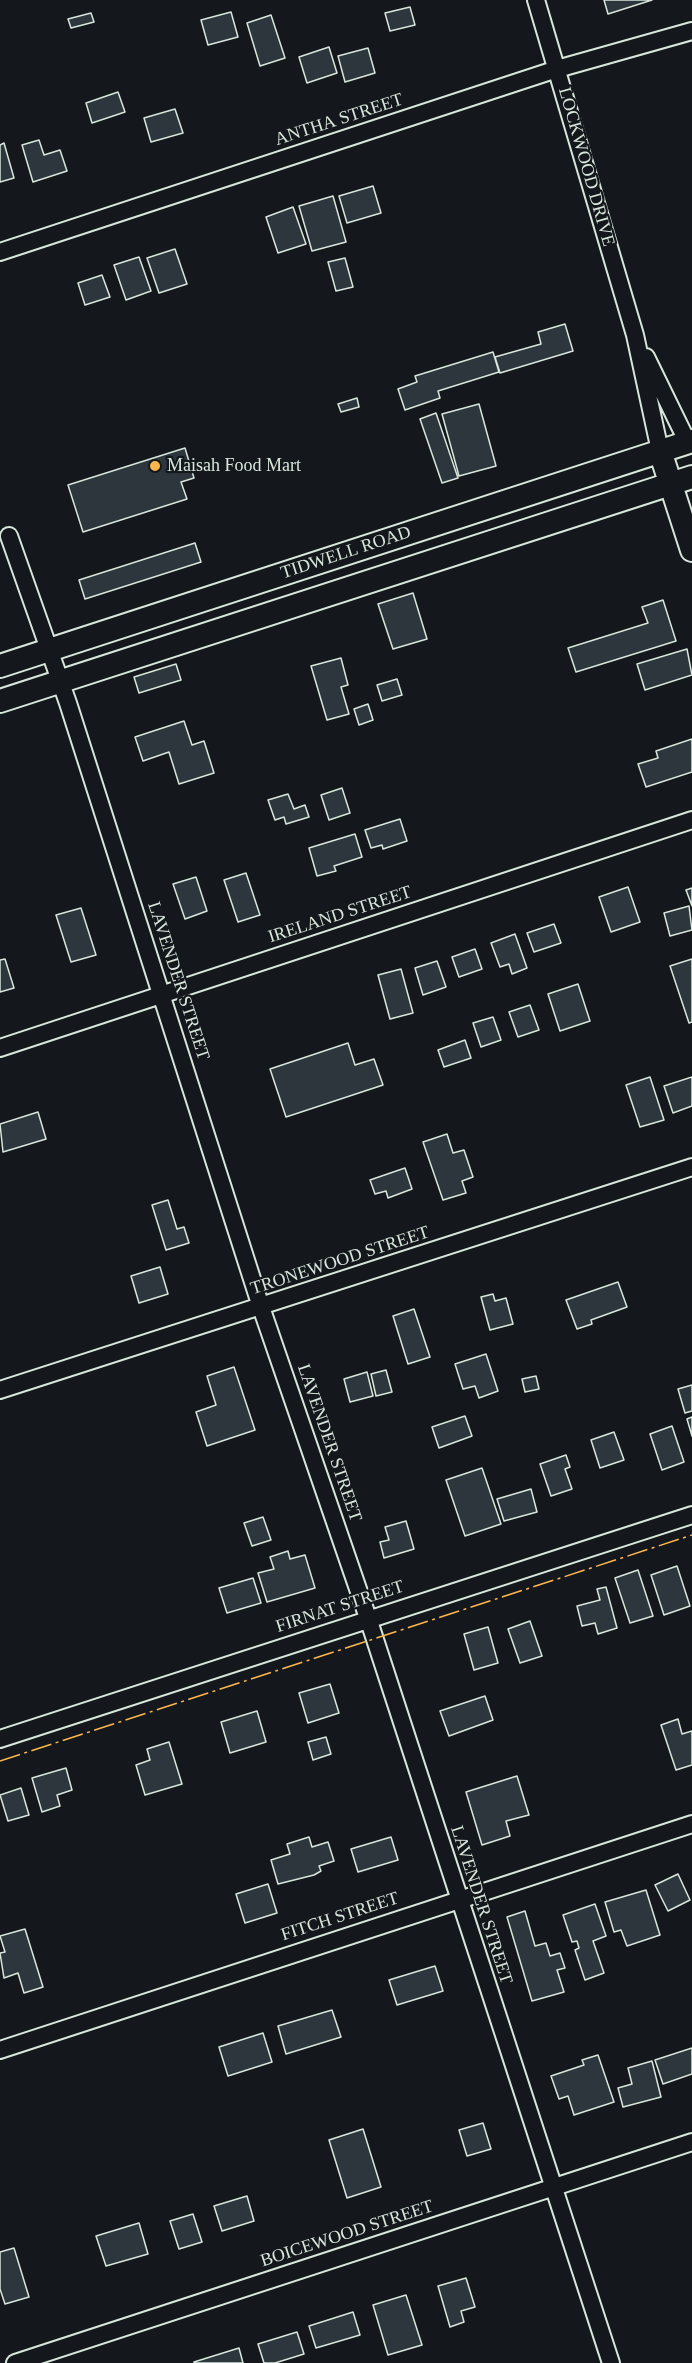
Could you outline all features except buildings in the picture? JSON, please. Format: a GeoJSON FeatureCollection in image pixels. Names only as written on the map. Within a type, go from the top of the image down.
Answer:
{"type":"FeatureCollection","features":[{"type":"Feature","properties":{"kind":"main road","name":"TIDWELL ROAD"},"geometry":{"type":"LineString","coordinates":[[0,666],[660,451],[691,446]]}},
{"type":"Feature","properties":{"kind":"main road","name":"LOCKWOOD DRIVE"},"geometry":{"type":"LineString","coordinates":[[660,451],[681,480],[692,550]]}},
{"type":"Feature","properties":{"kind":"main road","name":"TIDWELL ROAD"},"geometry":{"type":"LineString","coordinates":[[0,701],[681,480]]}},
{"type":"Feature","properties":{"kind":"main road"},"geometry":{"type":"LineString","coordinates":[[364,547],[374,578]]}},
{"type":"Feature","properties":{"kind":"street","name":"LOCKWOOD DRIVE"},"geometry":{"type":"LineString","coordinates":[[536,0],[635,334],[660,451]]}},
{"type":"Feature","properties":{"kind":"street","name":"ANTHA STREET"},"geometry":{"type":"LineString","coordinates":[[0,252],[557,69],[692,30]]}},
{"type":"Feature","properties":{"kind":"street","name":"LOCKWOOD DRIVE"},"geometry":{"type":"LineString","coordinates":[[635,334],[691,446]]}},
{"type":"Feature","properties":{"kind":"street","name":"LAVENDER STREET"},"geometry":{"type":"LineString","coordinates":[[9,536],[60,681],[261,1307],[368,1617],[551,2187],[610,2363]]}},
{"type":"Feature","properties":{"kind":"street","name":"IRELAND STREET"},"geometry":{"type":"LineString","coordinates":[[0,1047],[692,820]]}},
{"type":"Feature","properties":{"kind":"street","name":"TRONEWOOD STREET"},"geometry":{"type":"LineString","coordinates":[[0,1390],[692,1167]]}},
{"type":"Feature","properties":{"kind":"street","name":"FIRNAT STREET"},"geometry":{"type":"LineString","coordinates":[[0,1739],[368,1617],[692,1515]]}},
{"type":"Feature","properties":{"kind":"street","name":"FITCH STREET"},"geometry":{"type":"LineString","coordinates":[[0,2050],[692,1824]]}},
{"type":"Feature","properties":{"kind":"street","name":"BOICEWOOD STREET"},"geometry":{"type":"LineString","coordinates":[[15,2363],[692,2142]]}},
{"type":"Feature","properties":{"kind":"power"},"geometry":{"type":"LineString","coordinates":[[0,1761],[692,1535]]}},
{"type":"Feature","properties":{"kind":"place","name":"Maisah Food Mart"},"geometry":{"type":"Point","coordinates":[155,466]}}]}
